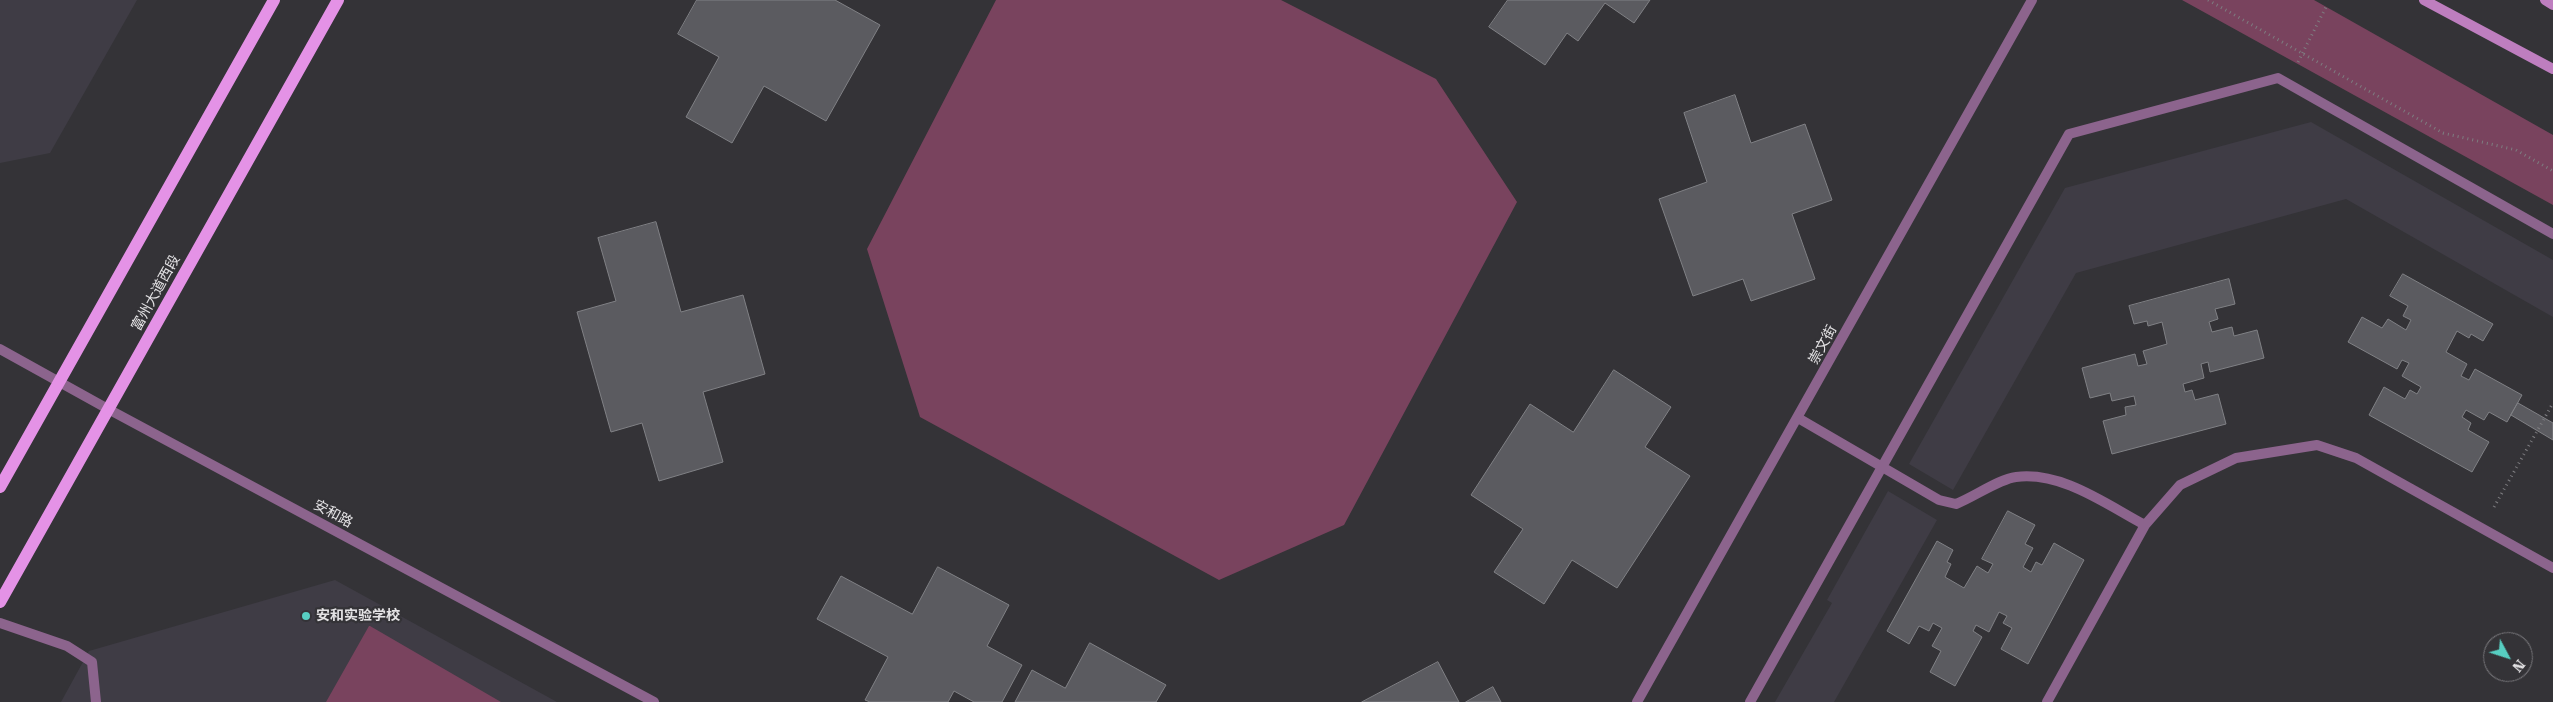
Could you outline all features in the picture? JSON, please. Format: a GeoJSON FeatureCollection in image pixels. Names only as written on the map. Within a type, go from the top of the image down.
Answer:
{"type":"FeatureCollection","features":[{"type":"Feature","properties":{"kind":"main road"},"geometry":{"type":"LineString","coordinates":[[0,487],[274,0]]}},
{"type":"Feature","properties":{"kind":"main road","name":"富州大道西段"},"geometry":{"type":"LineString","coordinates":[[0,602],[338,0]]}},
{"type":"Feature","properties":{"kind":"main road"},"geometry":{"type":"LineString","coordinates":[[2424,0],[2553,69]]}},
{"type":"Feature","properties":{"kind":"main road"},"geometry":{"type":"LineString","coordinates":[[2545,0],[2553,4]]}},
{"type":"Feature","properties":{"kind":"street","name":"崇文街"},"geometry":{"type":"LineString","coordinates":[[1637,702],[2032,0]]}},
{"type":"Feature","properties":{"kind":"street"},"geometry":{"type":"LineString","coordinates":[[1750,702],[2069,134],[2278,78],[2553,234]]}},
{"type":"Feature","properties":{"kind":"street","name":"安和路"},"geometry":{"type":"LineString","coordinates":[[0,348],[108,409],[654,702]]}},
{"type":"Feature","properties":{"kind":"street"},"geometry":{"type":"LineString","coordinates":[[1798,418],[1939,500],[1956,504],[2015,477],[2037,478],[2070,485],[2145,525]]}},
{"type":"Feature","properties":{"kind":"street"},"geometry":{"type":"LineString","coordinates":[[2047,702],[2145,525],[2180,485],[2236,458],[2317,445],[2356,458],[2553,568]]}},
{"type":"Feature","properties":{"kind":"street"},"geometry":{"type":"LineString","coordinates":[[0,624],[67,646],[92,662],[96,702]]}},
{"type":"Feature","properties":{"kind":"path"},"geometry":{"type":"LineString","coordinates":[[2208,0],[2444,134],[2516,150],[2553,171]]}},
{"type":"Feature","properties":{"kind":"path"},"geometry":{"type":"LineString","coordinates":[[2287,83],[2326,7]]}},
{"type":"Feature","properties":{"kind":"path"},"geometry":{"type":"LineString","coordinates":[[2482,527],[2553,403]]}},
{"type":"Feature","properties":{"kind":"shaded area"},"geometry":{"type":"Polygon","coordinates":[[[0,0],[137,0],[50,153],[0,163],[0,0]]]}},
{"type":"Feature","properties":{"kind":"shaded area"},"geometry":{"type":"Polygon","coordinates":[[[996,0],[1281,0],[1436,79],[1517,202],[1344,525],[1219,580],[920,417],[867,249],[996,0]]]}},
{"type":"Feature","properties":{"kind":"shaded area"},"geometry":{"type":"Polygon","coordinates":[[[2182,0],[2314,0],[2553,135],[2553,205],[2182,0]]]}},
{"type":"Feature","properties":{"kind":"shaded area"},"geometry":{"type":"Polygon","coordinates":[[[2311,122],[2553,260],[2553,317],[2346,199],[2076,273],[1953,490],[1909,464],[2065,188],[2311,122]]]}},
{"type":"Feature","properties":{"kind":"shaded area"},"geometry":{"type":"Polygon","coordinates":[[[1888,491],[1937,520],[1834,702],[1775,702],[1832,603],[1827,600],[1888,491]]]}},
{"type":"Feature","properties":{"kind":"shaded area","name":"安和实验学校"},"geometry":{"type":"Polygon","coordinates":[[[335,580],[557,702],[61,702],[89,651],[335,580]]]}},
{"type":"Feature","properties":{"kind":"shaded area"},"geometry":{"type":"Polygon","coordinates":[[[370,626],[501,702],[326,702],[370,626]]]}},
{"type":"Feature","properties":{"kind":"building"},"geometry":{"type":"Polygon","coordinates":[[[697,0],[835,0],[880,25],[826,121],[764,86],[732,143],[686,117],[719,57],[678,34],[697,0]]]}},
{"type":"Feature","properties":{"kind":"building"},"geometry":{"type":"Polygon","coordinates":[[[1508,0],[1650,0],[1634,23],[1605,3],[1578,41],[1567,33],[1545,65],[1489,27],[1508,0]]]}},
{"type":"Feature","properties":{"kind":"building"},"geometry":{"type":"Polygon","coordinates":[[[1735,95],[1751,143],[1805,124],[1832,200],[1792,214],[1815,279],[1751,301],[1743,279],[1693,296],[1659,199],[1707,182],[1684,113],[1735,95]]]}},
{"type":"Feature","properties":{"kind":"building"},"geometry":{"type":"Polygon","coordinates":[[[656,222],[681,312],[743,295],[765,374],[703,392],[723,462],[659,481],[642,423],[611,432],[577,312],[616,301],[598,238],[656,222]]]}},
{"type":"Feature","properties":{"kind":"building"},"geometry":{"type":"Polygon","coordinates":[[[2403,274],[2493,324],[2483,341],[2471,334],[2469,338],[2457,331],[2446,352],[2467,364],[2461,376],[2469,380],[2475,369],[2522,395],[2507,422],[2489,412],[2484,420],[2466,410],[2462,417],[2471,423],[2468,430],[2489,442],[2472,472],[2369,415],[2384,387],[2405,399],[2410,390],[2417,394],[2421,387],[2402,376],[2409,363],[2402,360],[2397,369],[2348,342],[2362,317],[2382,328],[2388,319],[2406,330],[2411,320],[2403,316],[2408,306],[2390,296],[2403,274]]]}},
{"type":"Feature","properties":{"kind":"building"},"geometry":{"type":"Polygon","coordinates":[[[2229,279],[2235,304],[2215,309],[2218,319],[2209,322],[2212,332],[2232,327],[2234,336],[2257,330],[2264,358],[2210,372],[2208,362],[2201,364],[2204,378],[2183,384],[2185,392],[2192,390],[2195,400],[2218,394],[2226,424],[2112,454],[2103,421],[2126,415],[2125,407],[2136,405],[2134,396],[2112,401],[2110,393],[2090,398],[2082,368],[2135,354],[2138,366],[2147,364],[2143,351],[2167,344],[2162,322],[2148,326],[2147,321],[2134,324],[2129,306],[2229,279]]]}},
{"type":"Feature","properties":{"kind":"building"},"geometry":{"type":"Polygon","coordinates":[[[1614,370],[1671,407],[1645,447],[1690,476],[1617,588],[1572,560],[1544,604],[1494,572],[1523,529],[1471,495],[1530,404],[1573,432],[1614,370]]]}},
{"type":"Feature","properties":{"kind":"building"},"geometry":{"type":"Polygon","coordinates":[[[2518,403],[2553,423],[2553,440],[2511,415],[2518,403]]]}},
{"type":"Feature","properties":{"kind":"building"},"geometry":{"type":"Polygon","coordinates":[[[2008,511],[2035,525],[2025,544],[2033,548],[2023,567],[2031,572],[2036,562],[2042,565],[2054,543],[2084,560],[2028,664],[2001,649],[2012,628],[2003,623],[2007,616],[1999,612],[1989,632],[1976,625],[1973,631],[1982,637],[1955,686],[1930,672],[1941,651],[1932,646],[1942,628],[1933,623],[1929,631],[1919,626],[1909,644],[1887,631],[1937,541],[1953,550],[1947,562],[1951,564],[1945,577],[1964,588],[1977,566],[1988,573],[1993,564],[1982,559],[2008,511]]]}},
{"type":"Feature","properties":{"kind":"building"},"geometry":{"type":"Polygon","coordinates":[[[938,567],[1009,605],[987,646],[1022,665],[1002,702],[974,702],[954,691],[948,702],[870,702],[865,700],[888,657],[817,619],[841,576],[912,614],[938,567]]]}},
{"type":"Feature","properties":{"kind":"building"},"geometry":{"type":"Polygon","coordinates":[[[1090,643],[1166,685],[1156,702],[1015,702],[1032,670],[1065,688],[1090,643]]]}},
{"type":"Feature","properties":{"kind":"building"},"geometry":{"type":"Polygon","coordinates":[[[1438,662],[1459,702],[1362,702],[1438,662]]]}},
{"type":"Feature","properties":{"kind":"building"},"geometry":{"type":"Polygon","coordinates":[[[1493,687],[1501,702],[1466,702],[1493,687]]]}},
{"type":"Feature","properties":{"kind":"place","name":"安和实验学校"},"geometry":{"type":"Point","coordinates":[306,616]}}]}
